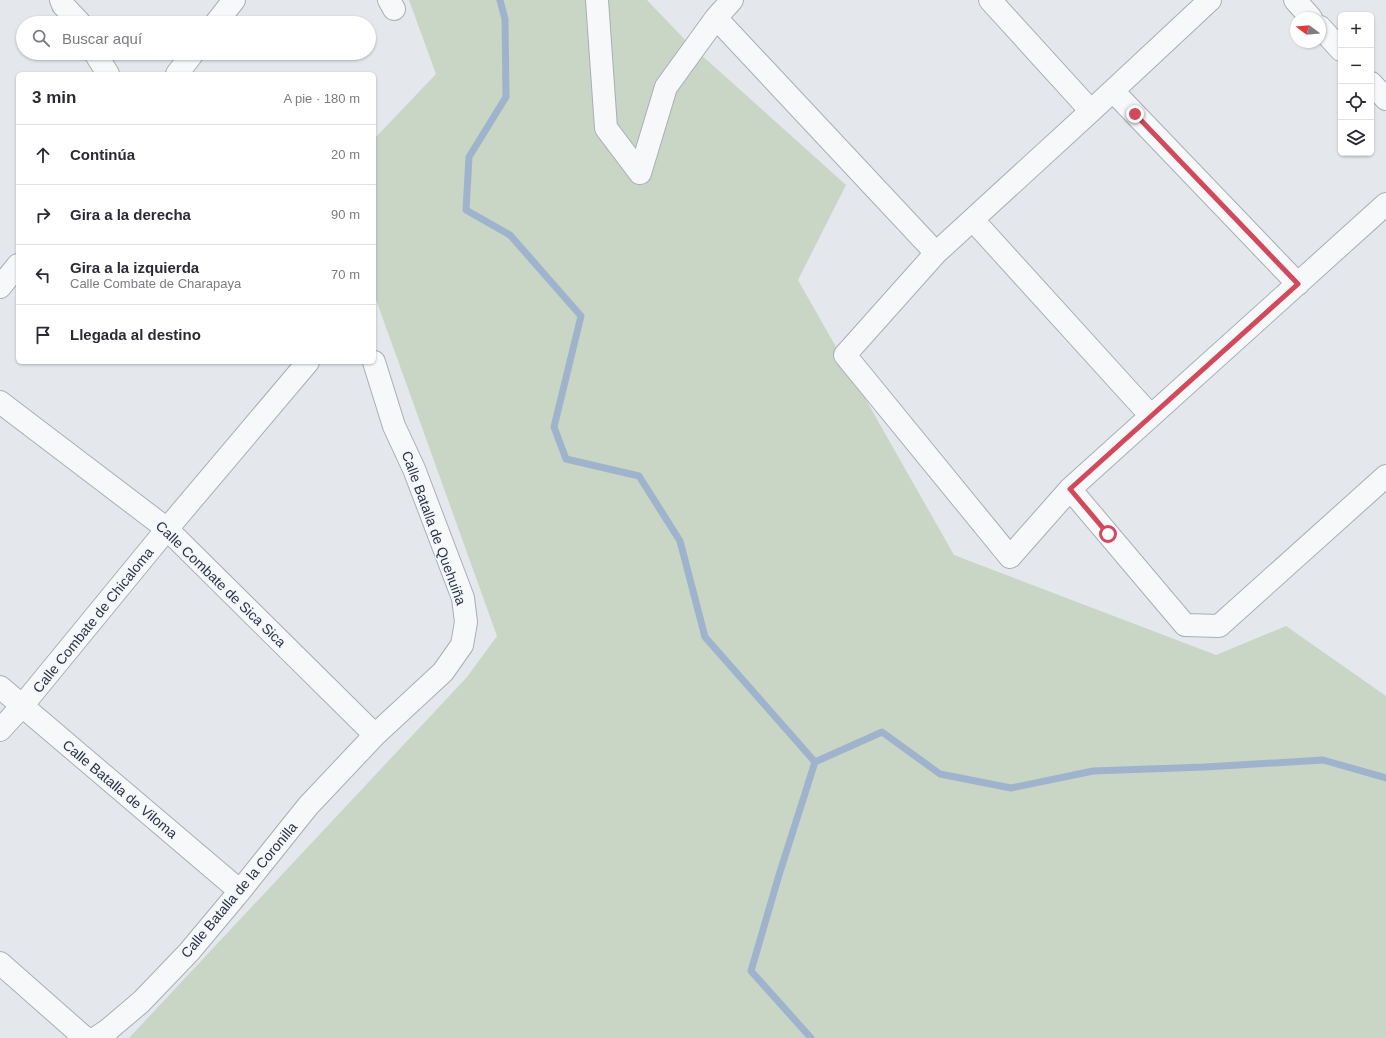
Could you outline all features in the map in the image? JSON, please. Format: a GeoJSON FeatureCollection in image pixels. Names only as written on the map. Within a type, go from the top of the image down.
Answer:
{"type":"FeatureCollection","features":[{"type":"Feature","properties":{"kind":"street"},"geometry":{"type":"LineString","coordinates":[[61,0],[63,5],[73,16]]}},
{"type":"Feature","properties":{"kind":"street"},"geometry":{"type":"LineString","coordinates":[[221,16],[234,0]]}},
{"type":"Feature","properties":{"kind":"street"},"geometry":{"type":"LineString","coordinates":[[597,0],[606,128],[640,173],[666,87],[716,18],[732,0]]}},
{"type":"Feature","properties":{"kind":"street"},"geometry":{"type":"LineString","coordinates":[[990,0],[1091,111]]}},
{"type":"Feature","properties":{"kind":"street"},"geometry":{"type":"LineString","coordinates":[[1210,0],[1114,91],[936,253],[845,355],[1010,557],[1070,489],[1386,204]]}},
{"type":"Feature","properties":{"kind":"street"},"geometry":{"type":"LineString","coordinates":[[1295,0],[1306,12]]}},
{"type":"Feature","properties":{"kind":"street"},"geometry":{"type":"LineString","coordinates":[[716,18],[936,253]]}},
{"type":"Feature","properties":{"kind":"street"},"geometry":{"type":"LineString","coordinates":[[1326,34],[1339,48]]}},
{"type":"Feature","properties":{"kind":"street"},"geometry":{"type":"LineString","coordinates":[[99,60],[107,72]]}},
{"type":"Feature","properties":{"kind":"street"},"geometry":{"type":"LineString","coordinates":[[179,72],[188,60]]}},
{"type":"Feature","properties":{"kind":"street"},"geometry":{"type":"LineString","coordinates":[[1372,84],[1386,99]]}},
{"type":"Feature","properties":{"kind":"street"},"geometry":{"type":"LineString","coordinates":[[1114,91],[1298,284]]}},
{"type":"Feature","properties":{"kind":"street"},"geometry":{"type":"LineString","coordinates":[[973,220],[1151,416]]}},
{"type":"Feature","properties":{"kind":"street"},"geometry":{"type":"LineString","coordinates":[[0,287],[16,267]]}},
{"type":"Feature","properties":{"kind":"street","name":"Calle Combate de Chicaloma"},"geometry":{"type":"LineString","coordinates":[[0,730],[22,706],[306,364]]}},
{"type":"Feature","properties":{"kind":"street","name":"Calle Batalla de Quehuiña"},"geometry":{"type":"LineString","coordinates":[[375,364],[394,426],[414,469],[463,598],[466,622],[462,645],[443,672],[375,735]]}},
{"type":"Feature","properties":{"kind":"street","name":"Calle Combate de Sica Sica"},"geometry":{"type":"LineString","coordinates":[[0,402],[168,529],[375,735]]}},
{"type":"Feature","properties":{"kind":"street"},"geometry":{"type":"LineString","coordinates":[[1070,489],[1185,625],[1219,626],[1386,476]]}},
{"type":"Feature","properties":{"kind":"street","name":"Calle Batalla de Viloma"},"geometry":{"type":"LineString","coordinates":[[0,687],[240,891]]}},
{"type":"Feature","properties":{"kind":"street","name":"Calle Batalla de la Coronilla"},"geometry":{"type":"LineString","coordinates":[[96,1038],[108,1030],[141,1002],[189,952],[308,806],[375,735]]}},
{"type":"Feature","properties":{"kind":"street"},"geometry":{"type":"LineString","coordinates":[[0,963],[84,1038]]}},
{"type":"Feature","properties":{"kind":"green space"},"geometry":{"type":"Polygon","coordinates":[[[409,0],[647,0],[689,44],[846,185],[798,280],[954,555],[1216,655],[1286,626],[1386,696],[1386,1038],[129,1038],[467,677],[497,636],[376,300],[376,137],[436,74],[409,0]]]}},
{"type":"Feature","properties":{"kind":"waterway"},"geometry":{"type":"LineString","coordinates":[[500,0],[505,19],[506,97],[469,157],[466,210],[510,235],[581,316],[554,427],[566,459],[639,476],[680,541],[705,637],[815,762],[779,875],[751,971],[811,1038]]}},
{"type":"Feature","properties":{"kind":"waterway"},"geometry":{"type":"LineString","coordinates":[[815,762],[882,732],[940,774],[1011,788],[1093,771],[1205,767],[1323,760],[1386,778]]}},
{"type":"Feature","properties":{"kind":"route"},"geometry":{"type":"LineString","coordinates":[[1108,534],[1070,489],[1298,284],[1135,114]]}}]}
